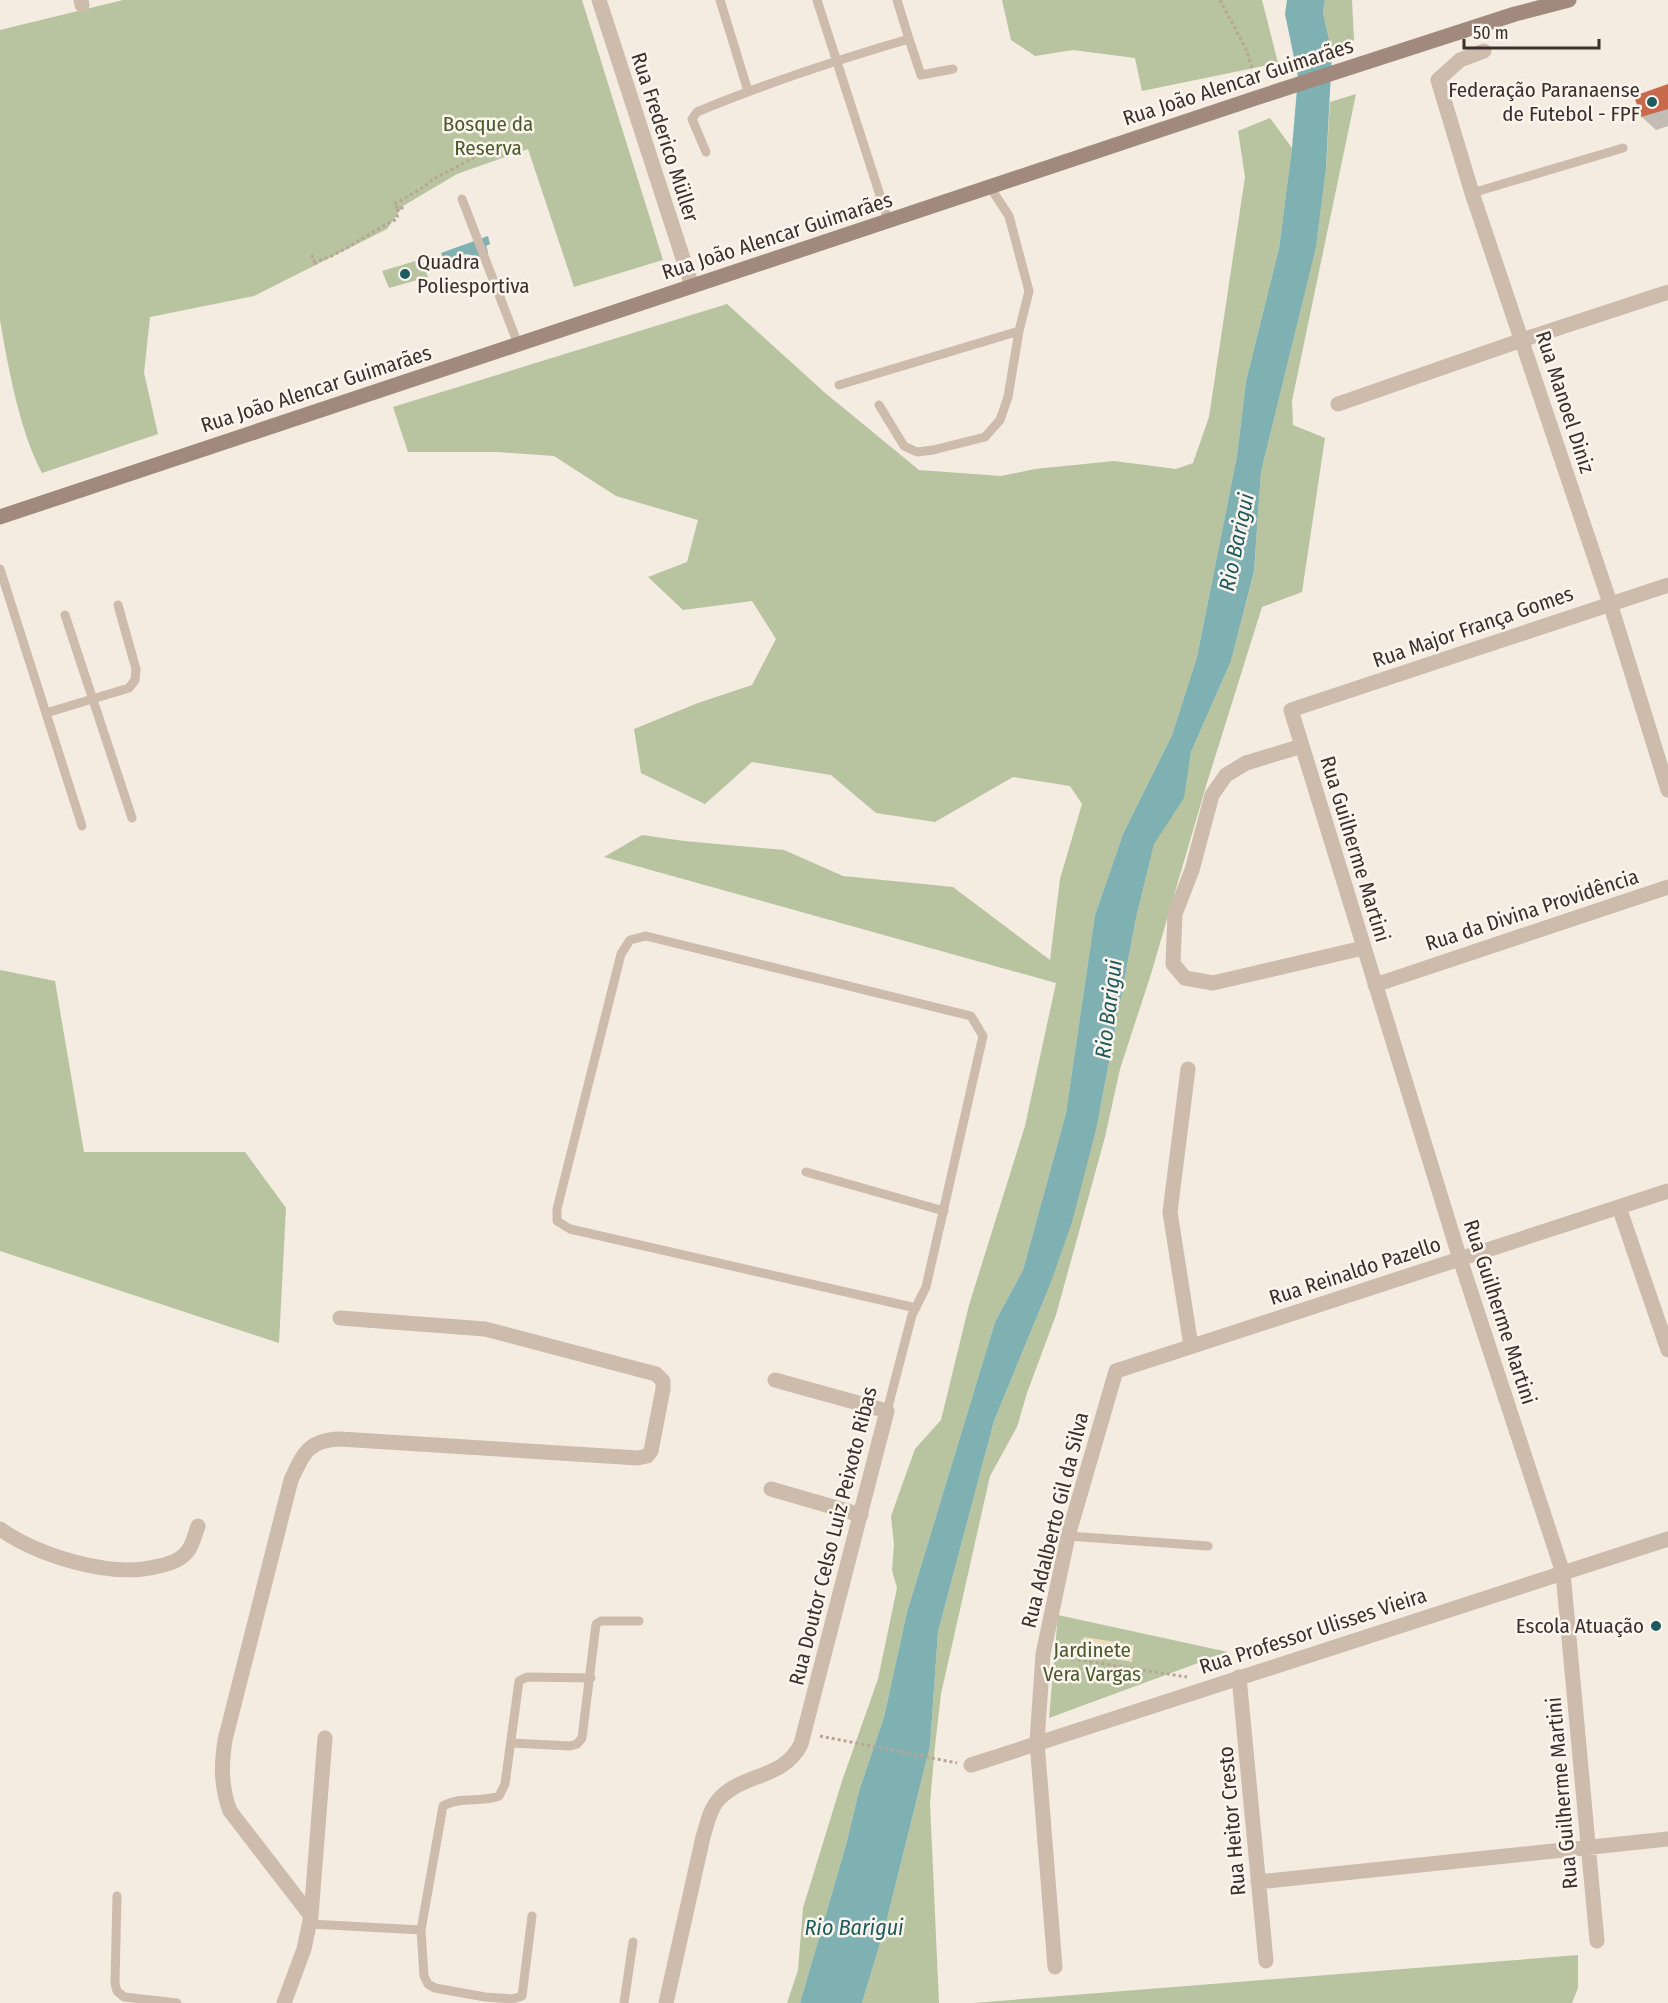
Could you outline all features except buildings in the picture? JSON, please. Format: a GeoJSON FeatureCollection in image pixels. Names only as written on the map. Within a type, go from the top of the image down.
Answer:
{"type":"FeatureCollection","features":[{"type":"Feature","properties":{"kind":"main road","name":"Rua João Alencar Guimarães"},"geometry":{"type":"LineString","coordinates":[[0,517],[1262,96],[1515,14],[1569,0]]}},
{"type":"Feature","properties":{"kind":"street","name":"Rua Frederico Müller"},"geometry":{"type":"LineString","coordinates":[[599,0],[692,286]]}},
{"type":"Feature","properties":{"kind":"street","name":"Rua Manoel Diniz"},"geometry":{"type":"LineString","coordinates":[[1484,51],[1460,60],[1438,80],[1472,193],[1610,603],[1668,790]]}},
{"type":"Feature","properties":{"kind":"street"},"geometry":{"type":"LineString","coordinates":[[1338,404],[1668,292]]}},
{"type":"Feature","properties":{"kind":"street","name":"Rua Major França Gomes"},"geometry":{"type":"LineString","coordinates":[[1291,710],[1668,585]]}},
{"type":"Feature","properties":{"kind":"street","name":"Rua Guilherme Martini"},"geometry":{"type":"LineString","coordinates":[[1291,710],[1460,1259],[1563,1572],[1597,1941]]}},
{"type":"Feature","properties":{"kind":"street"},"geometry":{"type":"LineString","coordinates":[[1302,746],[1246,763],[1226,775],[1212,795],[1192,870],[1175,914],[1173,964],[1185,978],[1213,983],[1363,948]]}},
{"type":"Feature","properties":{"kind":"street","name":"Rua da Divina Providência"},"geometry":{"type":"LineString","coordinates":[[1374,985],[1668,887]]}},
{"type":"Feature","properties":{"kind":"street"},"geometry":{"type":"LineString","coordinates":[[1188,1069],[1170,1212],[1191,1346]]}},
{"type":"Feature","properties":{"kind":"street","name":"Rua Reinaldo Pazello"},"geometry":{"type":"LineString","coordinates":[[1116,1371],[1668,1191]]}},
{"type":"Feature","properties":{"kind":"street"},"geometry":{"type":"LineString","coordinates":[[1619,1207],[1668,1350]]}},
{"type":"Feature","properties":{"kind":"street"},"geometry":{"type":"LineString","coordinates":[[310,1920],[230,1811],[224,1796],[221,1778],[225,1740],[232,1713],[244,1695],[249,1682],[250,1642],[291,1480],[306,1452],[315,1443],[326,1440],[638,1458],[647,1456],[651,1451],[663,1389],[663,1381],[656,1374],[485,1329],[340,1318]]}},
{"type":"Feature","properties":{"kind":"street","name":"Rua Adalberto Gil da Silva"},"geometry":{"type":"LineString","coordinates":[[1055,1968],[1037,1742],[1043,1654],[1068,1536],[1116,1371]]}},
{"type":"Feature","properties":{"kind":"street"},"geometry":{"type":"LineString","coordinates":[[775,1380],[887,1411]]}},
{"type":"Feature","properties":{"kind":"street","name":"Rua Doutor Celso Luiz Peixoto Ribas"},"geometry":{"type":"LineString","coordinates":[[666,2003],[709,1816],[719,1799],[732,1789],[788,1763],[796,1754],[804,1733],[887,1411]]}},
{"type":"Feature","properties":{"kind":"street"},"geometry":{"type":"LineString","coordinates":[[771,1489],[861,1515]]}},
{"type":"Feature","properties":{"kind":"street"},"geometry":{"type":"LineString","coordinates":[[0,1529],[57,1556],[91,1566],[121,1571],[148,1569],[174,1562],[187,1552],[198,1526]]}},
{"type":"Feature","properties":{"kind":"street","name":"Rua Professor Ulisses Vieira"},"geometry":{"type":"LineString","coordinates":[[971,1765],[1668,1539]]}},
{"type":"Feature","properties":{"kind":"street","name":"Rua Heitor Cresto"},"geometry":{"type":"LineString","coordinates":[[1239,1677],[1266,1962]]}},
{"type":"Feature","properties":{"kind":"street"},"geometry":{"type":"LineString","coordinates":[[284,2003],[296,1976],[310,1920],[325,1738]]}},
{"type":"Feature","properties":{"kind":"street"},"geometry":{"type":"LineString","coordinates":[[1258,1882],[1668,1839]]}},
{"type":"Feature","properties":{"kind":"lane"},"geometry":{"type":"LineString","coordinates":[[720,0],[748,91]]}},
{"type":"Feature","properties":{"kind":"lane"},"geometry":{"type":"LineString","coordinates":[[817,0],[888,220]]}},
{"type":"Feature","properties":{"kind":"lane"},"geometry":{"type":"LineString","coordinates":[[897,0],[921,75],[953,69]]}},
{"type":"Feature","properties":{"kind":"lane"},"geometry":{"type":"LineString","coordinates":[[706,152],[692,119],[697,112],[748,91],[837,60],[909,39]]}},
{"type":"Feature","properties":{"kind":"lane"},"geometry":{"type":"LineString","coordinates":[[1472,193],[1623,148]]}},
{"type":"Feature","properties":{"kind":"lane"},"geometry":{"type":"LineString","coordinates":[[879,405],[904,446],[917,452],[985,437],[1000,420],[1008,397],[1019,332],[1029,291],[1009,216],[990,187]]}},
{"type":"Feature","properties":{"kind":"lane"},"geometry":{"type":"LineString","coordinates":[[462,199],[518,344]]}},
{"type":"Feature","properties":{"kind":"lane"},"geometry":{"type":"LineString","coordinates":[[839,386],[1019,332]]}},
{"type":"Feature","properties":{"kind":"lane"},"geometry":{"type":"LineString","coordinates":[[0,569],[82,826]]}},
{"type":"Feature","properties":{"kind":"lane"},"geometry":{"type":"LineString","coordinates":[[46,713],[93,701],[129,688],[135,680],[136,669],[118,606]]}},
{"type":"Feature","properties":{"kind":"lane"},"geometry":{"type":"LineString","coordinates":[[65,615],[132,818]]}},
{"type":"Feature","properties":{"kind":"lane","name":"Rua Doutor Celso Luiz Peixoto Ribas"},"geometry":{"type":"LineString","coordinates":[[887,1411],[916,1308],[926,1287],[983,1036],[971,1016],[646,936],[630,940],[621,954],[557,1209],[557,1221],[570,1229],[916,1308]]}},
{"type":"Feature","properties":{"kind":"lane"},"geometry":{"type":"LineString","coordinates":[[806,1172],[944,1211]]}},
{"type":"Feature","properties":{"kind":"lane"},"geometry":{"type":"LineString","coordinates":[[1068,1536],[1208,1546]]}},
{"type":"Feature","properties":{"kind":"lane"},"geometry":{"type":"LineString","coordinates":[[512,1743],[570,1746],[577,1744],[582,1738],[596,1624],[639,1621]]}},
{"type":"Feature","properties":{"kind":"lane"},"geometry":{"type":"LineString","coordinates":[[532,1916],[522,1996],[513,1999],[484,2000],[435,1989],[428,1984],[424,1976],[421,1930],[443,1806],[453,1801],[487,1801],[499,1796],[505,1784],[519,1681],[527,1677],[591,1678]]}},
{"type":"Feature","properties":{"kind":"lane"},"geometry":{"type":"LineString","coordinates":[[117,1896],[115,1983],[117,1991],[124,1997],[177,2003]]}},
{"type":"Feature","properties":{"kind":"lane"},"geometry":{"type":"LineString","coordinates":[[310,1920],[421,1930]]}},
{"type":"Feature","properties":{"kind":"lane"},"geometry":{"type":"LineString","coordinates":[[624,2003],[633,1942]]}},
{"type":"Feature","properties":{"kind":"path"},"geometry":{"type":"LineString","coordinates":[[1220,0],[1246,49],[1262,96]]}},
{"type":"Feature","properties":{"kind":"path"},"geometry":{"type":"LineString","coordinates":[[315,262],[345,250],[397,219],[398,208],[394,204],[484,152]]}},
{"type":"Feature","properties":{"kind":"path"},"geometry":{"type":"LineString","coordinates":[[398,208],[405,208]]}},
{"type":"Feature","properties":{"kind":"path"},"geometry":{"type":"LineString","coordinates":[[1043,1654],[1189,1677]]}},
{"type":"Feature","properties":{"kind":"path"},"geometry":{"type":"LineString","coordinates":[[804,1733],[948,1761]]}},
{"type":"Feature","properties":{"kind":"green space","name":"Bosque da Reserva"},"geometry":{"type":"Polygon","coordinates":[[[123,0],[582,0],[663,260],[574,287],[528,149],[457,174],[403,206],[387,229],[254,296],[150,317],[144,373],[158,434],[42,473],[21,419],[0,320],[0,30],[123,0]]]}},
{"type":"Feature","properties":{"kind":"green space"},"geometry":{"type":"Polygon","coordinates":[[[1002,0],[1262,0],[1278,63],[1142,91],[1135,58],[1073,50],[1035,56],[1011,40],[1002,0]]]}},
{"type":"Feature","properties":{"kind":"green space"},"geometry":{"type":"Polygon","coordinates":[[[1325,0],[1352,0],[1354,40],[1332,52],[1323,13],[1325,0]]]}},
{"type":"Feature","properties":{"kind":"green space"},"geometry":{"type":"Polygon","coordinates":[[[1356,94],[1292,401],[1293,425],[1325,438],[1302,592],[1262,607],[1120,1069],[1105,1137],[1056,1315],[1017,1427],[990,1476],[941,1694],[930,1803],[939,2003],[862,2003],[885,1927],[930,1746],[938,1632],[994,1421],[1050,1285],[1097,1126],[1136,918],[1154,843],[1183,798],[1191,752],[1231,661],[1254,573],[1261,472],[1316,246],[1326,169],[1330,102],[1356,94]]]}},
{"type":"Feature","properties":{"kind":"green space"},"geometry":{"type":"Polygon","coordinates":[[[1270,118],[1292,148],[1279,248],[1246,381],[1237,456],[1197,657],[1172,735],[1123,834],[1095,915],[1066,1113],[1023,1270],[995,1322],[907,1612],[884,1717],[859,1791],[846,1845],[800,2003],[787,2003],[798,1970],[803,1908],[842,1781],[878,1679],[897,1588],[892,1570],[894,1545],[891,1516],[915,1449],[941,1420],[969,1305],[1025,1126],[1056,983],[604,857],[642,835],[784,850],[843,876],[953,887],[1050,960],[1060,879],[1082,804],[1070,786],[1013,777],[935,822],[876,813],[831,775],[752,762],[705,804],[641,773],[634,729],[698,703],[752,685],[776,639],[752,601],[683,610],[648,577],[687,562],[698,520],[616,496],[554,456],[497,452],[408,452],[393,407],[727,304],[824,392],[919,470],[1001,476],[1035,469],[1114,461],[1176,469],[1193,463],[1209,417],[1245,177],[1238,131],[1270,118]]]}},
{"type":"Feature","properties":{"kind":"green space","name":"Quadra Poliesportiva"},"geometry":{"type":"Polygon","coordinates":[[[422,259],[428,277],[389,288],[382,271],[422,259]]]}},
{"type":"Feature","properties":{"kind":"green space"},"geometry":{"type":"Polygon","coordinates":[[[0,970],[55,981],[84,1152],[245,1152],[286,1208],[279,1343],[0,1251],[0,970]]]}},
{"type":"Feature","properties":{"kind":"green space","name":"Jardinete Vera Vargas"},"geometry":{"type":"Polygon","coordinates":[[[1058,1615],[1228,1652],[1049,1718],[1058,1615]]]}},
{"type":"Feature","properties":{"kind":"green space"},"geometry":{"type":"Polygon","coordinates":[[[1578,1955],[1578,1988],[1572,2003],[973,2003],[1578,1955]]]}},
{"type":"Feature","properties":{"kind":"sand"},"geometry":{"type":"Polygon","coordinates":[[[1084,1637],[1134,1645],[1132,1662],[1081,1653],[1084,1637]]]}},
{"type":"Feature","properties":{"kind":"water","name":"Rio Barigui"},"geometry":{"type":"Polygon","coordinates":[[[1287,0],[1325,0],[1323,13],[1332,52],[1326,169],[1316,247],[1261,472],[1254,572],[1231,661],[1191,752],[1184,798],[1154,844],[1136,918],[1097,1126],[1072,1222],[1050,1285],[994,1421],[938,1632],[930,1746],[885,1927],[862,2003],[800,2003],[846,1845],[859,1791],[884,1717],[907,1612],[995,1322],[1023,1270],[1066,1113],[1095,915],[1123,834],[1172,735],[1197,657],[1237,456],[1246,381],[1279,248],[1292,148],[1298,77],[1285,14],[1287,0]]]}},
{"type":"Feature","properties":{"kind":"water"},"geometry":{"type":"Polygon","coordinates":[[[488,236],[490,244],[486,246],[488,252],[485,258],[466,254],[445,263],[441,253],[488,236]]]}},
{"type":"Feature","properties":{"kind":"place","name":"Federação Paranaense de Futebol - FPF"},"geometry":{"type":"Point","coordinates":[1652,102]}},
{"type":"Feature","properties":{"kind":"place","name":"Quadra Poliesportiva"},"geometry":{"type":"Point","coordinates":[405,274]}},
{"type":"Feature","properties":{"kind":"place","name":"Escola Atuação"},"geometry":{"type":"Point","coordinates":[1656,1626]}}]}
